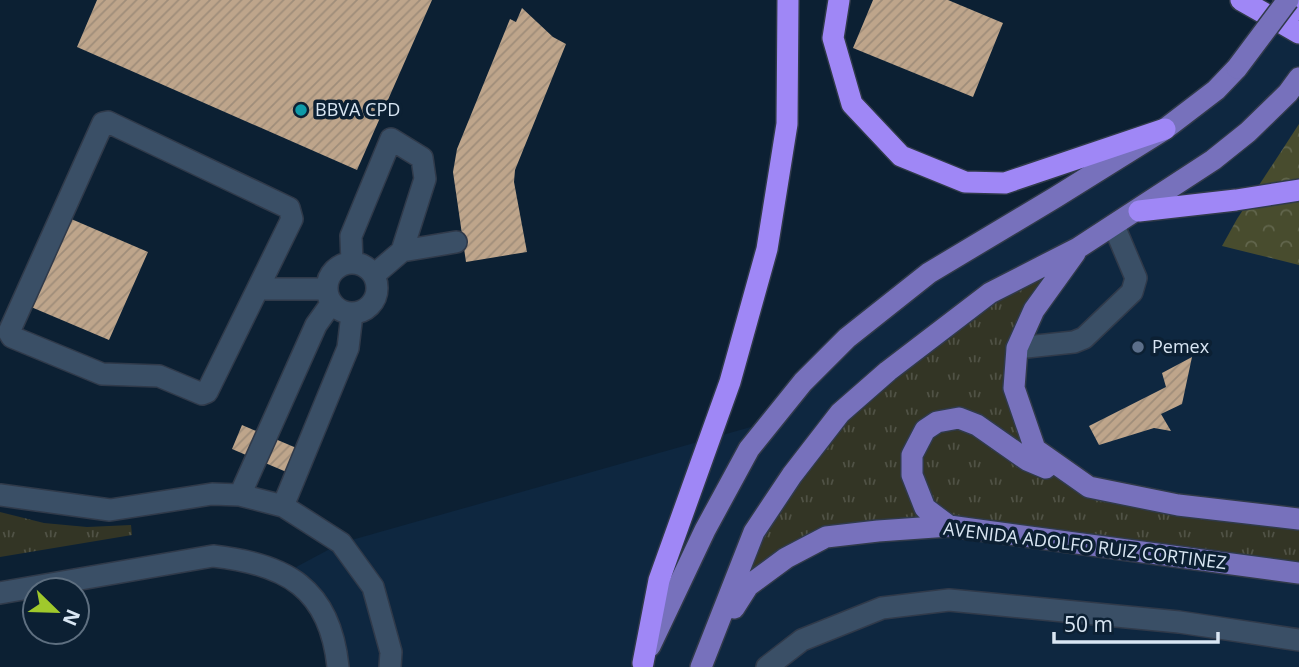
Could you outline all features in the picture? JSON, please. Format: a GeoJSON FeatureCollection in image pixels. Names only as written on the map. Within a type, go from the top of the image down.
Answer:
{"type":"FeatureCollection","features":[{"type":"Feature","properties":{"kind":"highway"},"geometry":{"type":"LineString","coordinates":[[642,665],[659,580],[730,382],[768,249],[787,124],[788,0]]}},
{"type":"Feature","properties":{"kind":"highway"},"geometry":{"type":"LineString","coordinates":[[839,0],[833,38],[852,104],[901,156],[965,182],[1005,183],[1165,129]]}},
{"type":"Feature","properties":{"kind":"highway"},"geometry":{"type":"LineString","coordinates":[[1241,0],[1299,33]]}},
{"type":"Feature","properties":{"kind":"highway"},"geometry":{"type":"LineString","coordinates":[[1286,0],[1299,10]]}},
{"type":"Feature","properties":{"kind":"highway"},"geometry":{"type":"LineString","coordinates":[[1139,211],[1299,190]]}},
{"type":"Feature","properties":{"kind":"main road"},"geometry":{"type":"LineString","coordinates":[[642,665],[705,530],[749,449],[803,382],[847,338],[929,273],[1165,129],[1216,90],[1237,68],[1286,0]]}},
{"type":"Feature","properties":{"kind":"main road"},"geometry":{"type":"LineString","coordinates":[[705,657],[754,533],[792,475],[841,413],[888,371],[990,293],[1078,248],[1139,211],[1222,153],[1248,132],[1293,85]]}},
{"type":"Feature","properties":{"kind":"main road"},"geometry":{"type":"LineString","coordinates":[[1078,248],[1034,310],[1017,348],[1014,388],[1035,449],[1089,487]]}},
{"type":"Feature","properties":{"kind":"main road"},"geometry":{"type":"LineString","coordinates":[[949,526],[925,508],[912,475],[912,455],[925,430],[937,422],[959,418],[978,425],[1027,460],[1089,487],[1178,505],[1299,519]]}},
{"type":"Feature","properties":{"kind":"main road","name":"AVENIDA ADOLFO RUIZ CORTINEZ"},"geometry":{"type":"LineString","coordinates":[[705,657],[748,586],[786,558],[826,537],[949,526],[1299,573]]}},
{"type":"Feature","properties":{"kind":"street"},"geometry":{"type":"LineString","coordinates":[[108,122],[289,208],[292,219],[258,289],[207,392],[202,394],[159,376],[102,374],[12,337],[9,332],[103,123],[108,122]]}},
{"type":"Feature","properties":{"kind":"street"},"geometry":{"type":"LineString","coordinates":[[352,263],[351,236],[391,139],[422,159],[425,179],[402,251]]}},
{"type":"Feature","properties":{"kind":"street"},"geometry":{"type":"LineString","coordinates":[[1017,348],[1074,342],[1084,338],[1132,292],[1136,278],[1114,226]]}},
{"type":"Feature","properties":{"kind":"street"},"geometry":{"type":"LineString","coordinates":[[374,275],[402,251],[456,242]]}},
{"type":"Feature","properties":{"kind":"street"},"geometry":{"type":"LineString","coordinates":[[240,495],[329,297],[331,274],[343,264],[360,264],[374,275],[377,292],[374,300],[361,312],[352,314],[344,313],[329,297],[258,289]]}},
{"type":"Feature","properties":{"kind":"street"},"geometry":{"type":"LineString","coordinates":[[283,506],[348,348],[352,314]]}},
{"type":"Feature","properties":{"kind":"street"},"geometry":{"type":"LineString","coordinates":[[0,495],[110,510],[212,494],[240,495],[283,506],[341,543],[373,587],[391,652],[390,667]]}},
{"type":"Feature","properties":{"kind":"street"},"geometry":{"type":"LineString","coordinates":[[0,593],[213,556],[244,559],[285,573],[317,602],[330,628],[338,667]]}},
{"type":"Feature","properties":{"kind":"street"},"geometry":{"type":"LineString","coordinates":[[767,667],[802,640],[882,608],[949,600],[1179,622],[1299,640]]}},
{"type":"Feature","properties":{"kind":"shaded area"},"geometry":{"type":"Polygon","coordinates":[[[1299,0],[1299,667],[338,667],[330,628],[285,573],[341,543],[772,421],[847,338],[1165,129],[1299,0]]]}},
{"type":"Feature","properties":{"kind":"green space"},"geometry":{"type":"Polygon","coordinates":[[[1299,124],[1299,265],[1222,246],[1237,219],[1299,124]]]}},
{"type":"Feature","properties":{"kind":"green space"},"geometry":{"type":"Polygon","coordinates":[[[1078,248],[1017,348],[1035,449],[1089,487],[1299,519],[1299,573],[949,526],[826,537],[748,586],[709,648],[754,532],[888,371],[1078,248]]]}},
{"type":"Feature","properties":{"kind":"green space"},"geometry":{"type":"Polygon","coordinates":[[[0,512],[44,523],[87,527],[131,525],[132,535],[0,557],[0,512]]]}},
{"type":"Feature","properties":{"kind":"building","name":"BBVA CPD"},"geometry":{"type":"Polygon","coordinates":[[[97,0],[432,0],[357,170],[77,47],[97,0]]]}},
{"type":"Feature","properties":{"kind":"building"},"geometry":{"type":"Polygon","coordinates":[[[873,0],[948,0],[1003,23],[973,97],[853,48],[873,0]]]}},
{"type":"Feature","properties":{"kind":"building"},"geometry":{"type":"Polygon","coordinates":[[[522,8],[553,37],[566,44],[515,170],[514,182],[527,252],[466,262],[453,172],[457,149],[510,19],[516,22],[522,8]]]}},
{"type":"Feature","properties":{"kind":"building"},"geometry":{"type":"Polygon","coordinates":[[[62,215],[148,252],[109,340],[24,304],[62,215]]]}},
{"type":"Feature","properties":{"kind":"building"},"geometry":{"type":"Polygon","coordinates":[[[1192,357],[1182,404],[1161,414],[1171,431],[1154,428],[1099,445],[1089,426],[1166,387],[1162,373],[1192,357]]]}},
{"type":"Feature","properties":{"kind":"building"},"geometry":{"type":"Polygon","coordinates":[[[242,425],[313,455],[303,479],[232,449],[242,425]]]}},
{"type":"Feature","properties":{"kind":"place","name":"BBVA CPD"},"geometry":{"type":"Point","coordinates":[301,110]}},
{"type":"Feature","properties":{"kind":"place","name":"Pemex"},"geometry":{"type":"Point","coordinates":[1138,347]}}]}
